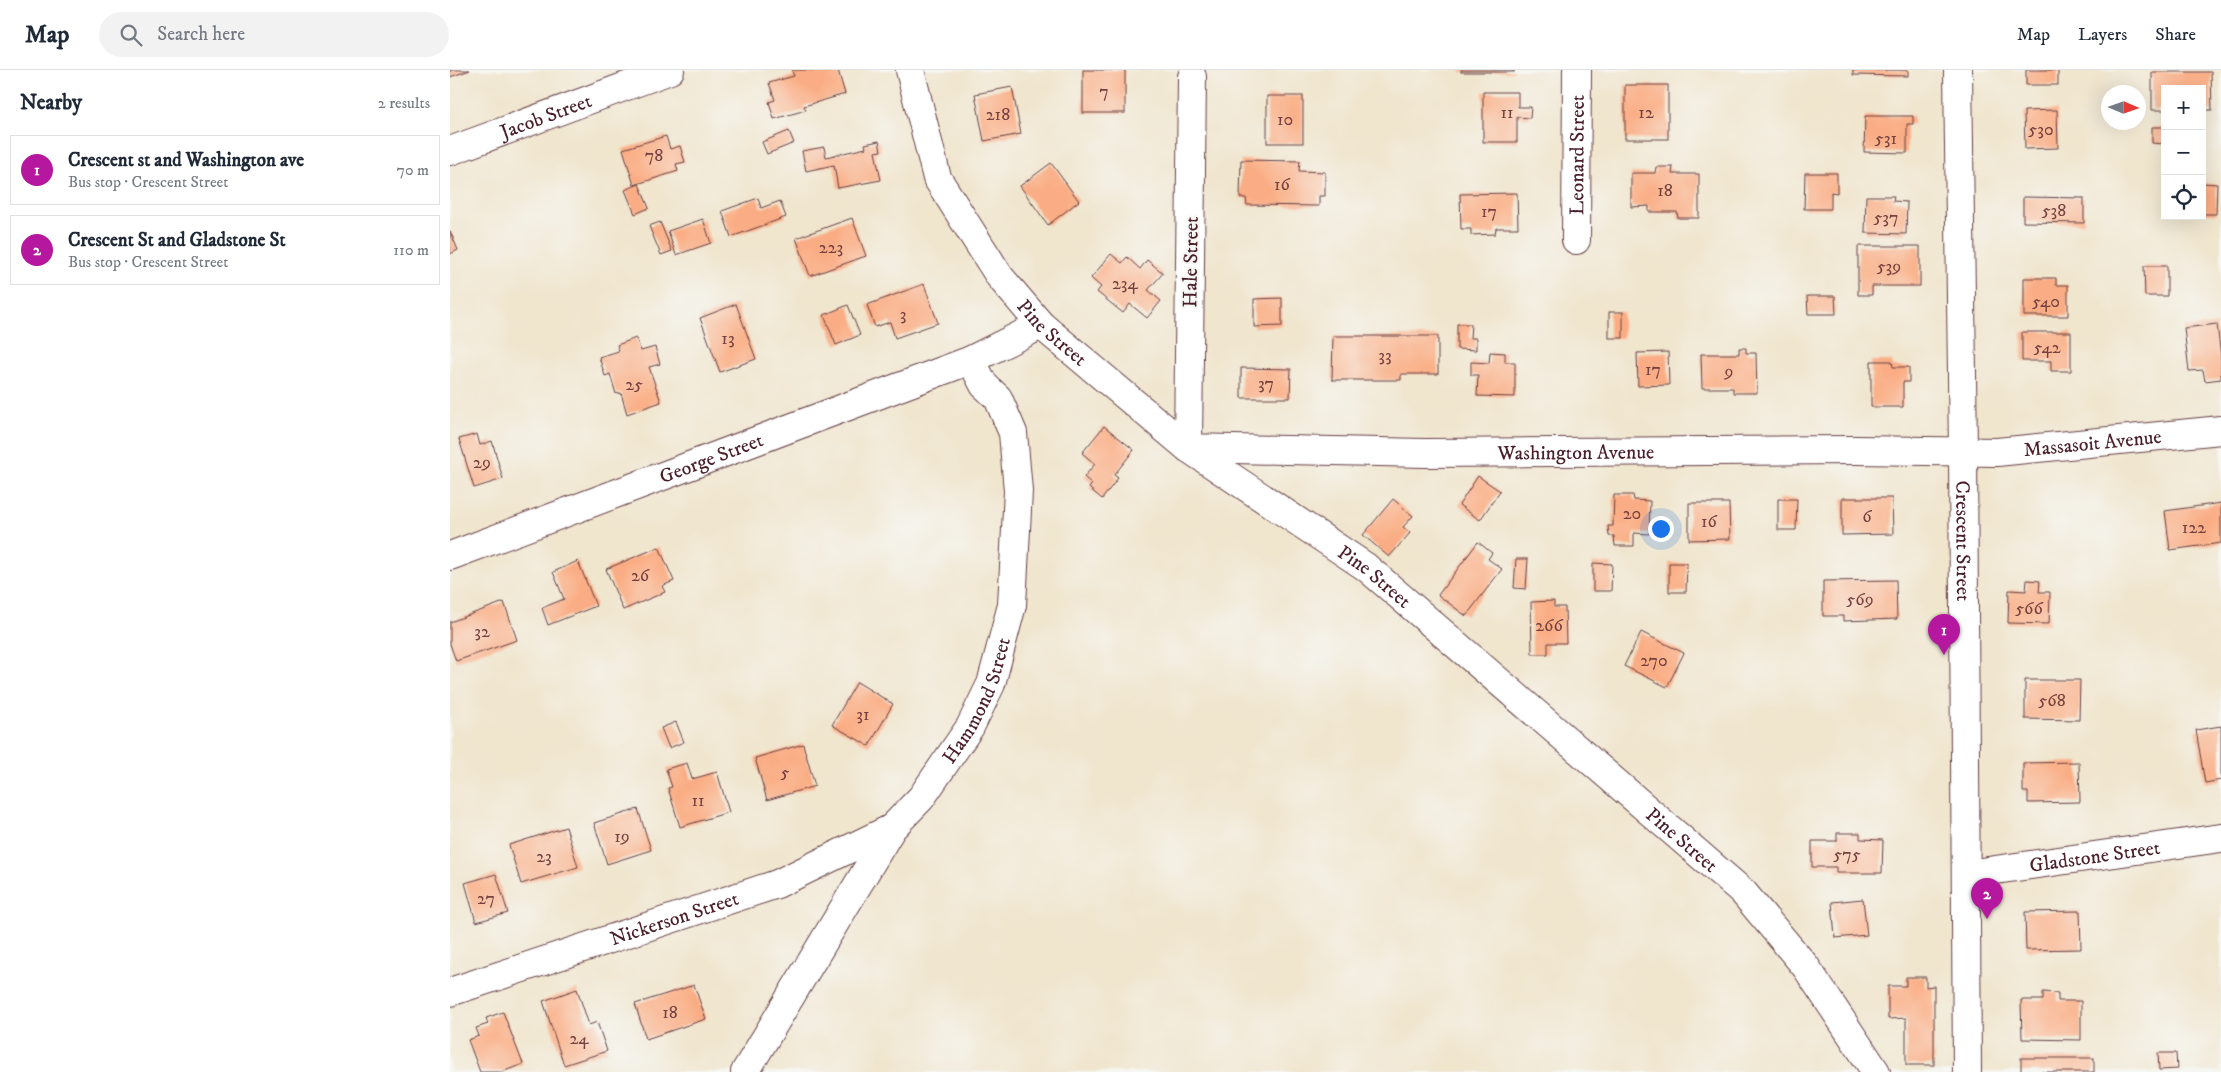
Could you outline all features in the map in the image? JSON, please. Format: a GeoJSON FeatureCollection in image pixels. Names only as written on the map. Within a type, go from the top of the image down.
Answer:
{"type":"FeatureCollection","features":[{"type":"Feature","properties":{"kind":"street","name":"Jacob Street"},"geometry":{"type":"LineString","coordinates":[[450,151],[670,70]]}},
{"type":"Feature","properties":{"kind":"street","name":"Pine Street"},"geometry":{"type":"LineString","coordinates":[[910,70],[937,178],[1000,277],[1041,325],[1188,448],[1366,567],[1743,892],[1806,967],[1876,1072]]}},
{"type":"Feature","properties":{"kind":"street","name":"Leonard Street"},"geometry":{"type":"LineString","coordinates":[[1576,240],[1577,70]]}},
{"type":"Feature","properties":{"kind":"street","name":"Crescent Street"},"geometry":{"type":"LineString","coordinates":[[1958,70],[1967,874],[1967,1072]]}},
{"type":"Feature","properties":{"kind":"street","name":"Hale Street"},"geometry":{"type":"LineString","coordinates":[[1188,448],[1192,77]]}},
{"type":"Feature","properties":{"kind":"street"},"geometry":{"type":"LineString","coordinates":[[971,360],[1041,325]]}},
{"type":"Feature","properties":{"kind":"street","name":"George Street"},"geometry":{"type":"LineString","coordinates":[[450,556],[971,360]]}},
{"type":"Feature","properties":{"kind":"street","name":"Hammond Street"},"geometry":{"type":"LineString","coordinates":[[745,1072],[892,828],[921,798],[970,727],[991,684],[1012,605],[1018,491],[1013,432],[998,398],[984,385],[971,360]]}},
{"type":"Feature","properties":{"kind":"street","name":"Massasoit Avenue"},"geometry":{"type":"LineString","coordinates":[[1963,451],[1997,452],[2221,430]]}},
{"type":"Feature","properties":{"kind":"street","name":"Washington Avenue"},"geometry":{"type":"LineString","coordinates":[[1188,448],[1425,453],[1963,451]]}},
{"type":"Feature","properties":{"kind":"street","name":"Nickerson Street"},"geometry":{"type":"LineString","coordinates":[[450,992],[777,884],[892,828]]}},
{"type":"Feature","properties":{"kind":"street","name":"Gladstone Street"},"geometry":{"type":"LineString","coordinates":[[1967,874],[2221,838]]}},
{"type":"Feature","properties":{"kind":"building"},"geometry":{"type":"Polygon","coordinates":[[[450,70],[470,70],[450,77],[450,70]]]}},
{"type":"Feature","properties":{"kind":"building"},"geometry":{"type":"Polygon","coordinates":[[[794,70],[838,70],[845,94],[804,106],[806,110],[774,119],[769,102],[775,100],[769,83],[794,76],[792,71],[794,70]]]}},
{"type":"Feature","properties":{"kind":"building"},"geometry":{"type":"Polygon","coordinates":[[[1083,70],[1125,70],[1125,113],[1083,113],[1083,70]]]}},
{"type":"Feature","properties":{"kind":"building"},"geometry":{"type":"Polygon","coordinates":[[[1461,70],[1514,70],[1514,72],[1461,72],[1461,70]]]}},
{"type":"Feature","properties":{"kind":"building"},"geometry":{"type":"Polygon","coordinates":[[[1853,70],[1908,70],[1908,76],[1853,75],[1853,70]]]}},
{"type":"Feature","properties":{"kind":"building"},"geometry":{"type":"Polygon","coordinates":[[[2026,70],[2058,70],[2058,85],[2026,85],[2026,70]]]}},
{"type":"Feature","properties":{"kind":"building"},"geometry":{"type":"Polygon","coordinates":[[[2152,72],[2211,72],[2212,110],[2206,110],[2206,85],[2161,85],[2161,110],[2152,110],[2152,72]]]}},
{"type":"Feature","properties":{"kind":"building"},"geometry":{"type":"Polygon","coordinates":[[[1625,85],[1668,85],[1668,139],[1625,139],[1625,85]]]}},
{"type":"Feature","properties":{"kind":"building"},"geometry":{"type":"Polygon","coordinates":[[[1012,87],[1021,134],[984,141],[975,94],[1012,87]]]}},
{"type":"Feature","properties":{"kind":"building"},"geometry":{"type":"Polygon","coordinates":[[[1483,92],[1518,92],[1518,107],[1531,107],[1530,118],[1517,117],[1517,142],[1483,142],[1483,92]]]}},
{"type":"Feature","properties":{"kind":"building"},"geometry":{"type":"Polygon","coordinates":[[[1267,96],[1303,96],[1303,143],[1267,143],[1267,96]]]}},
{"type":"Feature","properties":{"kind":"building"},"geometry":{"type":"Polygon","coordinates":[[[2057,110],[2058,148],[2025,149],[2024,111],[2057,110]]]}},
{"type":"Feature","properties":{"kind":"building"},"geometry":{"type":"Polygon","coordinates":[[[1865,116],[1913,116],[1913,124],[1907,124],[1907,153],[1864,152],[1865,116]]]}},
{"type":"Feature","properties":{"kind":"building"},"geometry":{"type":"Polygon","coordinates":[[[2152,127],[2161,127],[2161,144],[2152,143],[2152,127]]]}},
{"type":"Feature","properties":{"kind":"building"},"geometry":{"type":"Polygon","coordinates":[[[789,131],[794,143],[767,154],[762,142],[789,131]]]}},
{"type":"Feature","properties":{"kind":"building"},"geometry":{"type":"Polygon","coordinates":[[[666,136],[670,149],[680,146],[685,162],[676,164],[678,171],[634,185],[623,149],[666,136]]]}},
{"type":"Feature","properties":{"kind":"building"},"geometry":{"type":"Polygon","coordinates":[[[879,141],[881,151],[875,152],[881,180],[838,188],[834,165],[806,171],[802,151],[824,147],[826,157],[866,148],[865,144],[879,141]]]}},
{"type":"Feature","properties":{"kind":"building"},"geometry":{"type":"Polygon","coordinates":[[[1241,160],[1300,161],[1299,171],[1325,172],[1325,196],[1319,196],[1319,206],[1247,205],[1246,198],[1240,198],[1241,160]]]}},
{"type":"Feature","properties":{"kind":"building"},"geometry":{"type":"Polygon","coordinates":[[[1051,163],[1079,201],[1048,225],[1020,186],[1051,163]]]}},
{"type":"Feature","properties":{"kind":"building"},"geometry":{"type":"Polygon","coordinates":[[[1656,167],[1673,167],[1672,174],[1699,174],[1699,218],[1678,218],[1677,212],[1649,212],[1649,206],[1631,207],[1631,173],[1655,173],[1656,167]]]}},
{"type":"Feature","properties":{"kind":"building"},"geometry":{"type":"Polygon","coordinates":[[[1805,173],[1837,173],[1837,193],[1831,192],[1831,209],[1804,209],[1805,173]]]}},
{"type":"Feature","properties":{"kind":"building"},"geometry":{"type":"Polygon","coordinates":[[[2206,183],[2217,184],[2216,214],[2206,214],[2206,183]]]}},
{"type":"Feature","properties":{"kind":"building"},"geometry":{"type":"Polygon","coordinates":[[[639,184],[649,208],[635,214],[625,190],[639,184]]]}},
{"type":"Feature","properties":{"kind":"building"},"geometry":{"type":"Polygon","coordinates":[[[1517,193],[1518,228],[1496,228],[1495,234],[1471,235],[1471,229],[1461,229],[1460,194],[1517,193]]]}},
{"type":"Feature","properties":{"kind":"building"},"geometry":{"type":"Polygon","coordinates":[[[1866,196],[1894,196],[1893,201],[1907,202],[1906,234],[1865,233],[1866,196]]]}},
{"type":"Feature","properties":{"kind":"building"},"geometry":{"type":"Polygon","coordinates":[[[2023,197],[2084,198],[2084,223],[2023,222],[2023,197]]]}},
{"type":"Feature","properties":{"kind":"building"},"geometry":{"type":"Polygon","coordinates":[[[758,198],[761,208],[780,201],[786,217],[731,237],[722,211],[758,198]]]}},
{"type":"Feature","properties":{"kind":"building"},"geometry":{"type":"Polygon","coordinates":[[[852,218],[866,256],[810,276],[796,238],[852,218]]]}},
{"type":"Feature","properties":{"kind":"building"},"geometry":{"type":"Polygon","coordinates":[[[703,219],[711,243],[676,255],[668,231],[703,219]]]}},
{"type":"Feature","properties":{"kind":"building"},"geometry":{"type":"Polygon","coordinates":[[[660,222],[672,251],[661,255],[649,226],[660,222]]]}},
{"type":"Feature","properties":{"kind":"building"},"geometry":{"type":"Polygon","coordinates":[[[450,231],[458,250],[450,254],[450,231]]]}},
{"type":"Feature","properties":{"kind":"building"},"geometry":{"type":"Polygon","coordinates":[[[1858,246],[1920,246],[1920,286],[1872,286],[1872,295],[1858,295],[1858,246]]]}},
{"type":"Feature","properties":{"kind":"building"},"geometry":{"type":"Polygon","coordinates":[[[1111,254],[1122,263],[1127,257],[1140,269],[1147,260],[1163,273],[1148,290],[1161,301],[1147,318],[1130,304],[1123,313],[1097,292],[1101,287],[1091,278],[1111,254]]]}},
{"type":"Feature","properties":{"kind":"building"},"geometry":{"type":"Polygon","coordinates":[[[2144,266],[2167,266],[2167,296],[2145,296],[2144,266]]]}},
{"type":"Feature","properties":{"kind":"building"},"geometry":{"type":"Polygon","coordinates":[[[2024,278],[2056,278],[2056,285],[2068,285],[2068,316],[2024,316],[2024,278]]]}},
{"type":"Feature","properties":{"kind":"building"},"geometry":{"type":"Polygon","coordinates":[[[924,284],[938,323],[895,338],[890,322],[875,327],[867,305],[924,284]]]}},
{"type":"Feature","properties":{"kind":"building"},"geometry":{"type":"Polygon","coordinates":[[[1807,296],[1835,296],[1836,314],[1808,314],[1807,296]]]}},
{"type":"Feature","properties":{"kind":"building"},"geometry":{"type":"Polygon","coordinates":[[[1282,298],[1282,326],[1254,327],[1254,299],[1282,298]]]}},
{"type":"Feature","properties":{"kind":"building"},"geometry":{"type":"Polygon","coordinates":[[[736,304],[756,359],[720,372],[700,318],[736,304]]]}},
{"type":"Feature","properties":{"kind":"building"},"geometry":{"type":"Polygon","coordinates":[[[848,305],[860,335],[836,345],[824,315],[848,305]]]}},
{"type":"Feature","properties":{"kind":"building"},"geometry":{"type":"Polygon","coordinates":[[[1609,312],[1623,312],[1623,338],[1609,338],[1609,312]]]}},
{"type":"Feature","properties":{"kind":"building"},"geometry":{"type":"Polygon","coordinates":[[[1457,324],[1471,324],[1470,338],[1476,338],[1476,350],[1457,349],[1457,324]]]}},
{"type":"Feature","properties":{"kind":"building"},"geometry":{"type":"Polygon","coordinates":[[[2217,324],[2221,357],[2221,379],[2205,381],[2203,370],[2189,371],[2184,328],[2217,324]]]}},
{"type":"Feature","properties":{"kind":"building"},"geometry":{"type":"Polygon","coordinates":[[[2022,332],[2071,332],[2071,371],[2051,371],[2051,361],[2022,361],[2022,332]]]}},
{"type":"Feature","properties":{"kind":"building"},"geometry":{"type":"Polygon","coordinates":[[[1333,336],[1438,336],[1438,374],[1401,374],[1401,380],[1332,380],[1333,336]]]}},
{"type":"Feature","properties":{"kind":"building"},"geometry":{"type":"Polygon","coordinates":[[[636,338],[641,351],[655,347],[660,364],[649,367],[661,402],[627,414],[621,393],[616,394],[610,374],[605,376],[599,357],[619,351],[617,345],[636,338]]]}},
{"type":"Feature","properties":{"kind":"building"},"geometry":{"type":"Polygon","coordinates":[[[1739,348],[1746,348],[1746,353],[1756,353],[1757,393],[1733,393],[1733,388],[1702,388],[1701,354],[1739,354],[1739,348]]]}},
{"type":"Feature","properties":{"kind":"building"},"geometry":{"type":"Polygon","coordinates":[[[1490,352],[1505,353],[1505,362],[1515,362],[1515,397],[1477,396],[1478,375],[1471,375],[1471,362],[1489,363],[1490,352]]]}},
{"type":"Feature","properties":{"kind":"building"},"geometry":{"type":"Polygon","coordinates":[[[1668,352],[1669,385],[1638,386],[1637,353],[1668,352]]]}},
{"type":"Feature","properties":{"kind":"building"},"geometry":{"type":"Polygon","coordinates":[[[1871,361],[1892,361],[1893,367],[1909,367],[1909,382],[1903,382],[1903,407],[1871,407],[1871,361]]]}},
{"type":"Feature","properties":{"kind":"building"},"geometry":{"type":"Polygon","coordinates":[[[1241,368],[1291,369],[1290,398],[1241,398],[1241,368]]]}},
{"type":"Feature","properties":{"kind":"building"},"geometry":{"type":"Polygon","coordinates":[[[1104,426],[1134,450],[1114,475],[1118,478],[1102,499],[1089,488],[1092,484],[1084,477],[1095,464],[1082,453],[1104,426]]]}},
{"type":"Feature","properties":{"kind":"building"},"geometry":{"type":"Polygon","coordinates":[[[477,434],[480,445],[492,441],[503,479],[474,488],[459,439],[477,434]]]}},
{"type":"Feature","properties":{"kind":"building"},"geometry":{"type":"Polygon","coordinates":[[[1478,476],[1500,491],[1480,520],[1459,505],[1478,476]]]}},
{"type":"Feature","properties":{"kind":"building"},"geometry":{"type":"Polygon","coordinates":[[[1614,495],[1633,495],[1634,500],[1650,501],[1649,534],[1634,533],[1634,546],[1615,546],[1614,536],[1609,536],[1608,526],[1613,526],[1614,495]]]}},
{"type":"Feature","properties":{"kind":"building"},"geometry":{"type":"Polygon","coordinates":[[[1842,498],[1892,498],[1893,534],[1842,535],[1842,498]]]}},
{"type":"Feature","properties":{"kind":"building"},"geometry":{"type":"Polygon","coordinates":[[[1393,499],[1413,516],[1403,527],[1410,533],[1389,557],[1363,535],[1393,499]]]}},
{"type":"Feature","properties":{"kind":"building"},"geometry":{"type":"Polygon","coordinates":[[[1778,499],[1797,499],[1796,530],[1778,530],[1778,499]]]}},
{"type":"Feature","properties":{"kind":"building"},"geometry":{"type":"Polygon","coordinates":[[[1689,503],[1729,503],[1730,539],[1689,540],[1689,503]]]}},
{"type":"Feature","properties":{"kind":"building"},"geometry":{"type":"Polygon","coordinates":[[[2221,503],[2221,543],[2170,550],[2165,511],[2221,503]]]}},
{"type":"Feature","properties":{"kind":"building"},"geometry":{"type":"Polygon","coordinates":[[[1478,542],[1492,553],[1488,559],[1502,569],[1466,616],[1438,595],[1478,542]]]}},
{"type":"Feature","properties":{"kind":"building"},"geometry":{"type":"Polygon","coordinates":[[[659,547],[674,581],[662,586],[665,592],[623,610],[606,569],[659,547]]]}},
{"type":"Feature","properties":{"kind":"building"},"geometry":{"type":"Polygon","coordinates":[[[1516,559],[1528,559],[1526,589],[1514,588],[1516,559]]]}},
{"type":"Feature","properties":{"kind":"building"},"geometry":{"type":"Polygon","coordinates":[[[578,561],[596,606],[548,625],[542,608],[564,599],[553,572],[578,561]]]}},
{"type":"Feature","properties":{"kind":"building"},"geometry":{"type":"Polygon","coordinates":[[[1593,563],[1612,564],[1611,591],[1593,591],[1593,563]]]}},
{"type":"Feature","properties":{"kind":"building"},"geometry":{"type":"Polygon","coordinates":[[[1669,563],[1687,563],[1686,592],[1669,592],[1669,563]]]}},
{"type":"Feature","properties":{"kind":"building"},"geometry":{"type":"Polygon","coordinates":[[[1896,580],[1897,619],[1843,621],[1843,616],[1823,616],[1823,581],[1896,580]]]}},
{"type":"Feature","properties":{"kind":"building"},"geometry":{"type":"Polygon","coordinates":[[[2027,580],[2040,581],[2039,592],[2050,592],[2049,624],[2008,623],[2009,590],[2026,591],[2027,580]]]}},
{"type":"Feature","properties":{"kind":"building"},"geometry":{"type":"Polygon","coordinates":[[[1554,601],[1554,607],[1565,607],[1566,643],[1548,643],[1548,654],[1532,654],[1531,602],[1554,601]]]}},
{"type":"Feature","properties":{"kind":"building"},"geometry":{"type":"Polygon","coordinates":[[[504,602],[517,640],[456,661],[450,644],[450,622],[504,602]]]}},
{"type":"Feature","properties":{"kind":"building"},"geometry":{"type":"Polygon","coordinates":[[[1641,632],[1684,653],[1667,687],[1624,666],[1641,632]]]}},
{"type":"Feature","properties":{"kind":"building"},"geometry":{"type":"Polygon","coordinates":[[[2025,680],[2080,680],[2079,720],[2025,719],[2025,680]]]}},
{"type":"Feature","properties":{"kind":"building"},"geometry":{"type":"Polygon","coordinates":[[[857,682],[893,704],[869,746],[832,725],[857,682]]]}},
{"type":"Feature","properties":{"kind":"building"},"geometry":{"type":"Polygon","coordinates":[[[676,722],[684,742],[669,748],[661,728],[676,722]]]}},
{"type":"Feature","properties":{"kind":"building"},"geometry":{"type":"Polygon","coordinates":[[[2221,726],[2221,780],[2205,783],[2196,730],[2221,726]]]}},
{"type":"Feature","properties":{"kind":"building"},"geometry":{"type":"Polygon","coordinates":[[[803,744],[815,786],[767,800],[755,758],[803,744]]]}},
{"type":"Feature","properties":{"kind":"building"},"geometry":{"type":"Polygon","coordinates":[[[2079,762],[2080,802],[2028,803],[2028,792],[2023,792],[2023,763],[2079,762]]]}},
{"type":"Feature","properties":{"kind":"building"},"geometry":{"type":"Polygon","coordinates":[[[687,763],[692,779],[717,772],[729,812],[680,827],[668,788],[672,787],[666,769],[687,763]]]}},
{"type":"Feature","properties":{"kind":"building"},"geometry":{"type":"Polygon","coordinates":[[[638,809],[651,850],[607,864],[594,823],[638,809]]]}},
{"type":"Feature","properties":{"kind":"building"},"geometry":{"type":"Polygon","coordinates":[[[566,827],[578,867],[521,884],[509,845],[566,827]]]}},
{"type":"Feature","properties":{"kind":"building"},"geometry":{"type":"Polygon","coordinates":[[[1837,833],[1860,833],[1860,839],[1883,840],[1882,873],[1836,873],[1836,867],[1812,867],[1812,841],[1837,841],[1837,833]]]}},
{"type":"Feature","properties":{"kind":"building"},"geometry":{"type":"Polygon","coordinates":[[[496,874],[508,913],[476,922],[465,883],[496,874]]]}},
{"type":"Feature","properties":{"kind":"building"},"geometry":{"type":"Polygon","coordinates":[[[1863,899],[1867,935],[1835,938],[1832,902],[1863,899]]]}},
{"type":"Feature","properties":{"kind":"building"},"geometry":{"type":"Polygon","coordinates":[[[2080,911],[2081,949],[2026,950],[2025,912],[2080,911]]]}},
{"type":"Feature","properties":{"kind":"building"},"geometry":{"type":"Polygon","coordinates":[[[1906,977],[1926,977],[1926,987],[1934,986],[1934,1065],[1906,1065],[1906,1018],[1888,1019],[1888,986],[1906,986],[1906,977]]]}},
{"type":"Feature","properties":{"kind":"building"},"geometry":{"type":"Polygon","coordinates":[[[694,985],[706,1019],[646,1039],[635,1004],[694,985]]]}},
{"type":"Feature","properties":{"kind":"building"},"geometry":{"type":"Polygon","coordinates":[[[577,989],[589,1025],[597,1022],[607,1051],[564,1065],[543,1001],[577,989]]]}},
{"type":"Feature","properties":{"kind":"building"},"geometry":{"type":"Polygon","coordinates":[[[2043,992],[2058,993],[2058,1001],[2081,1001],[2081,1040],[2022,1039],[2021,1000],[2043,1000],[2043,992]]]}},
{"type":"Feature","properties":{"kind":"building"},"geometry":{"type":"Polygon","coordinates":[[[503,1012],[523,1064],[502,1072],[480,1072],[468,1040],[479,1036],[476,1028],[488,1024],[486,1018],[503,1012]]]}},
{"type":"Feature","properties":{"kind":"building"},"geometry":{"type":"Polygon","coordinates":[[[2158,1053],[2176,1053],[2177,1069],[2159,1070],[2158,1053]]]}},
{"type":"Feature","properties":{"kind":"building"},"geometry":{"type":"Polygon","coordinates":[[[2021,1058],[2094,1058],[2094,1072],[2021,1072],[2021,1058]]]}},
{"type":"Feature","properties":{"kind":"place","name":"Crescent st and Washington ave"},"geometry":{"type":"Point","coordinates":[1944,655]}},
{"type":"Feature","properties":{"kind":"place","name":"Crescent St and Gladstone St"},"geometry":{"type":"Point","coordinates":[1987,919]}}]}
